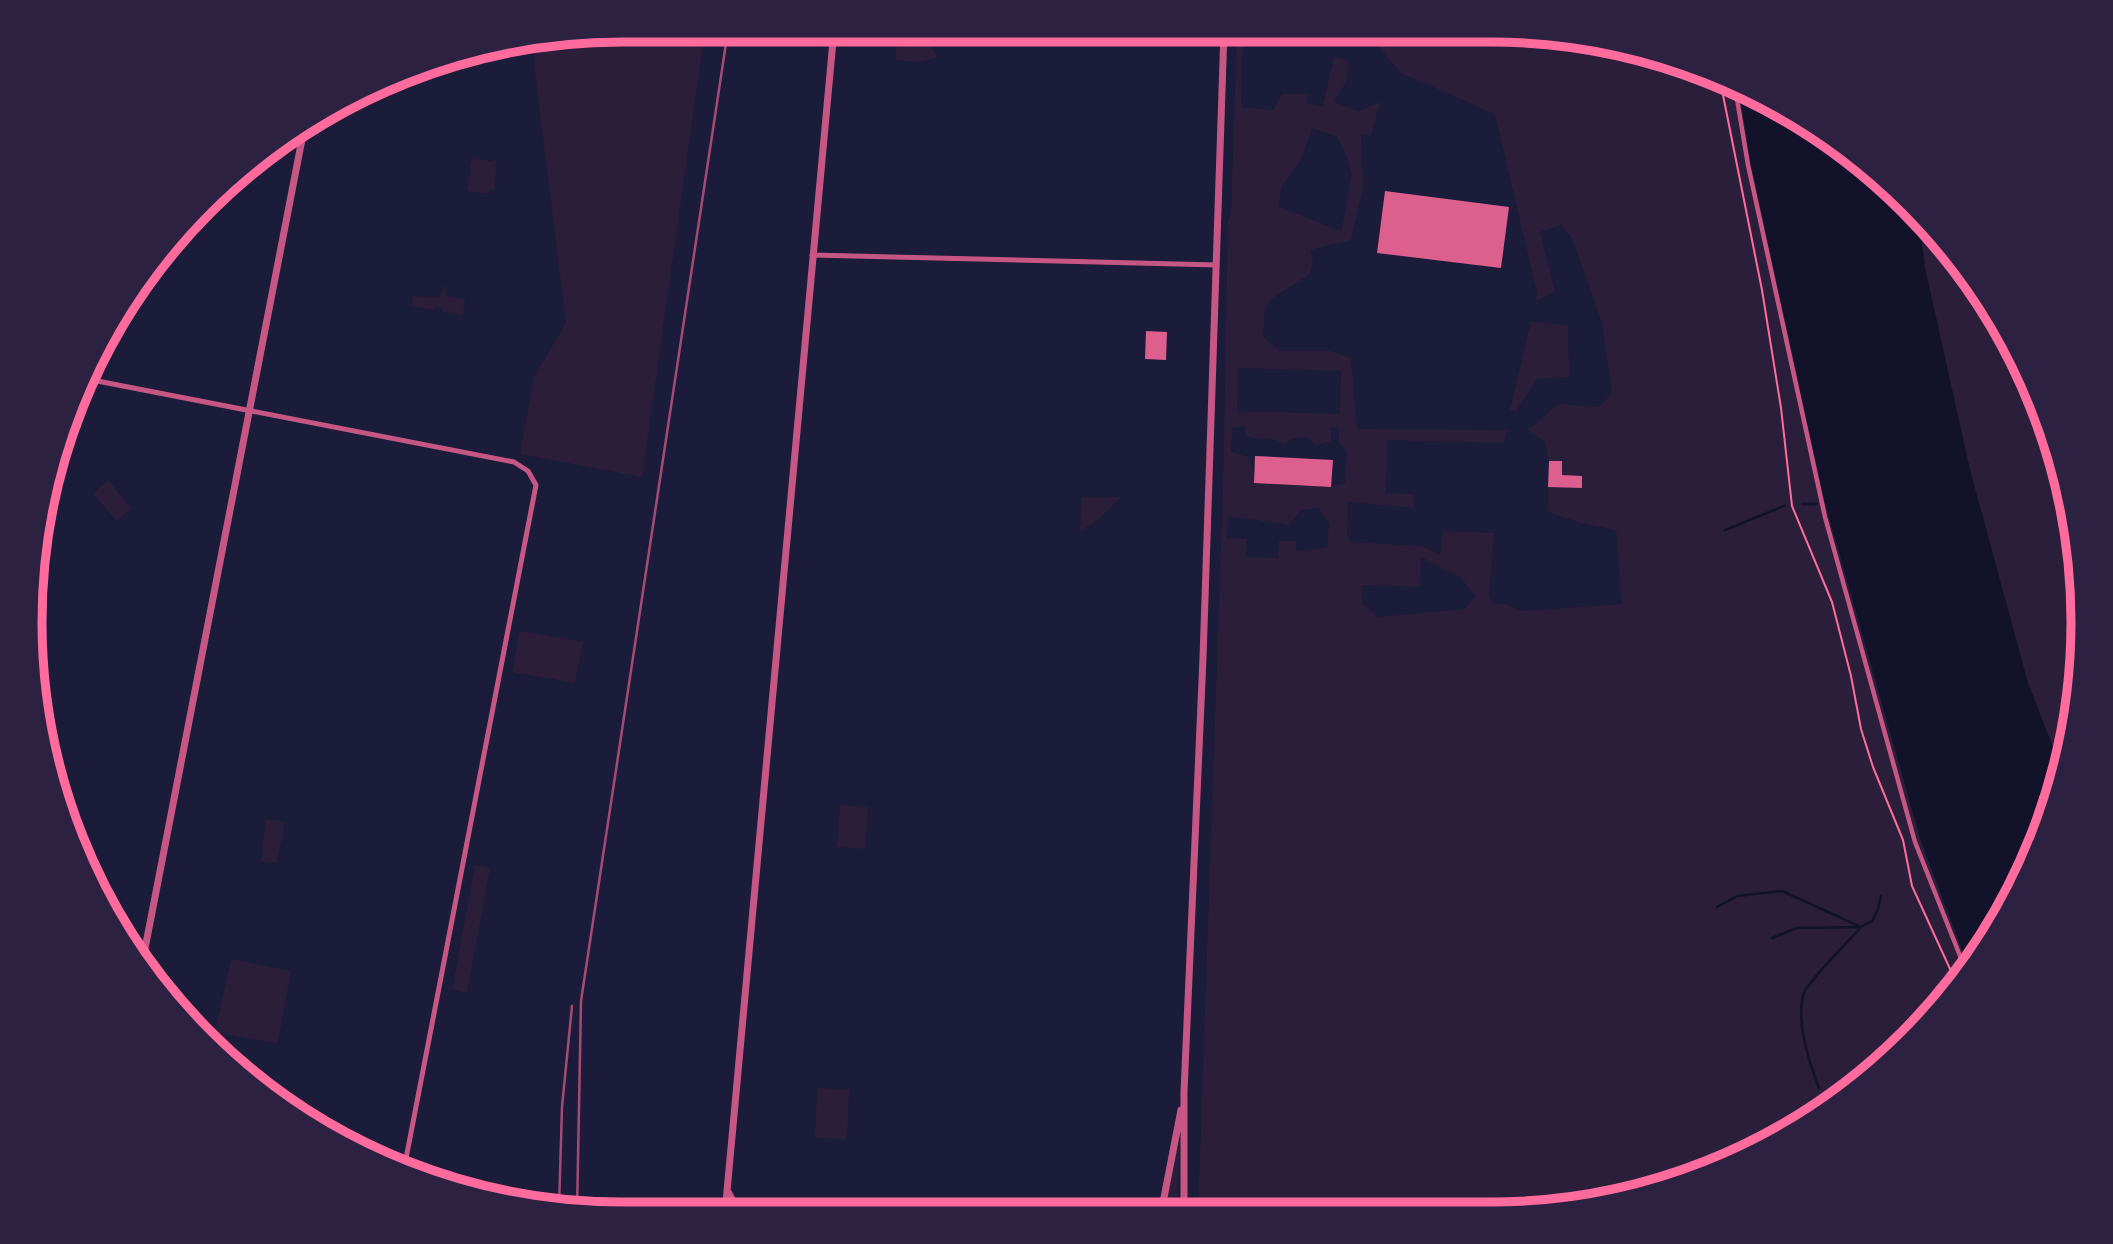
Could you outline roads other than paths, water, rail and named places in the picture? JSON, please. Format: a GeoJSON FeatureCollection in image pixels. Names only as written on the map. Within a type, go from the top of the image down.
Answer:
{"type":"FeatureCollection","features":[{"type":"Feature","properties":{"kind":"street"},"geometry":{"type":"LineString","coordinates":[[726,1202],[833,42]]}},
{"type":"Feature","properties":{"kind":"street"},"geometry":{"type":"LineString","coordinates":[[1184,1202],[1184,1092],[1224,42]]}},
{"type":"Feature","properties":{"kind":"street"},"geometry":{"type":"LineString","coordinates":[[1736,97],[1748,165],[1825,517],[1915,842],[1962,960]]}},
{"type":"Feature","properties":{"kind":"street"},"geometry":{"type":"LineString","coordinates":[[145,950],[302,139]]}},
{"type":"Feature","properties":{"kind":"street"},"geometry":{"type":"LineString","coordinates":[[812,256],[1217,265]]}},
{"type":"Feature","properties":{"kind":"street"},"geometry":{"type":"LineString","coordinates":[[95,381],[514,462],[528,471],[536,485],[406,1160]]}},
{"type":"Feature","properties":{"kind":"street"},"geometry":{"type":"LineString","coordinates":[[1163,1202],[1184,1092]]}},
{"type":"Feature","properties":{"kind":"street"},"geometry":{"type":"LineString","coordinates":[[727,1189],[733,1200],[737,1202]]}},
{"type":"Feature","properties":{"kind":"waterway"},"geometry":{"type":"LineString","coordinates":[[1802,504],[1816,504]]}},
{"type":"Feature","properties":{"kind":"waterway"},"geometry":{"type":"LineString","coordinates":[[1725,530],[1784,506]]}},
{"type":"Feature","properties":{"kind":"waterway"},"geometry":{"type":"LineString","coordinates":[[1717,907],[1737,896],[1782,891],[1861,927],[1821,970],[1804,993],[1802,1028],[1807,1054],[1819,1088]]}},
{"type":"Feature","properties":{"kind":"waterway"},"geometry":{"type":"LineString","coordinates":[[1772,938],[1797,928],[1861,927],[1872,921],[1881,896]]}},
{"type":"Feature","properties":{"kind":"railway"},"geometry":{"type":"LineString","coordinates":[[577,1200],[581,1001],[726,42]]}},
{"type":"Feature","properties":{"kind":"railway"},"geometry":{"type":"LineString","coordinates":[[559,1198],[562,1107],[572,1006]]}}]}
